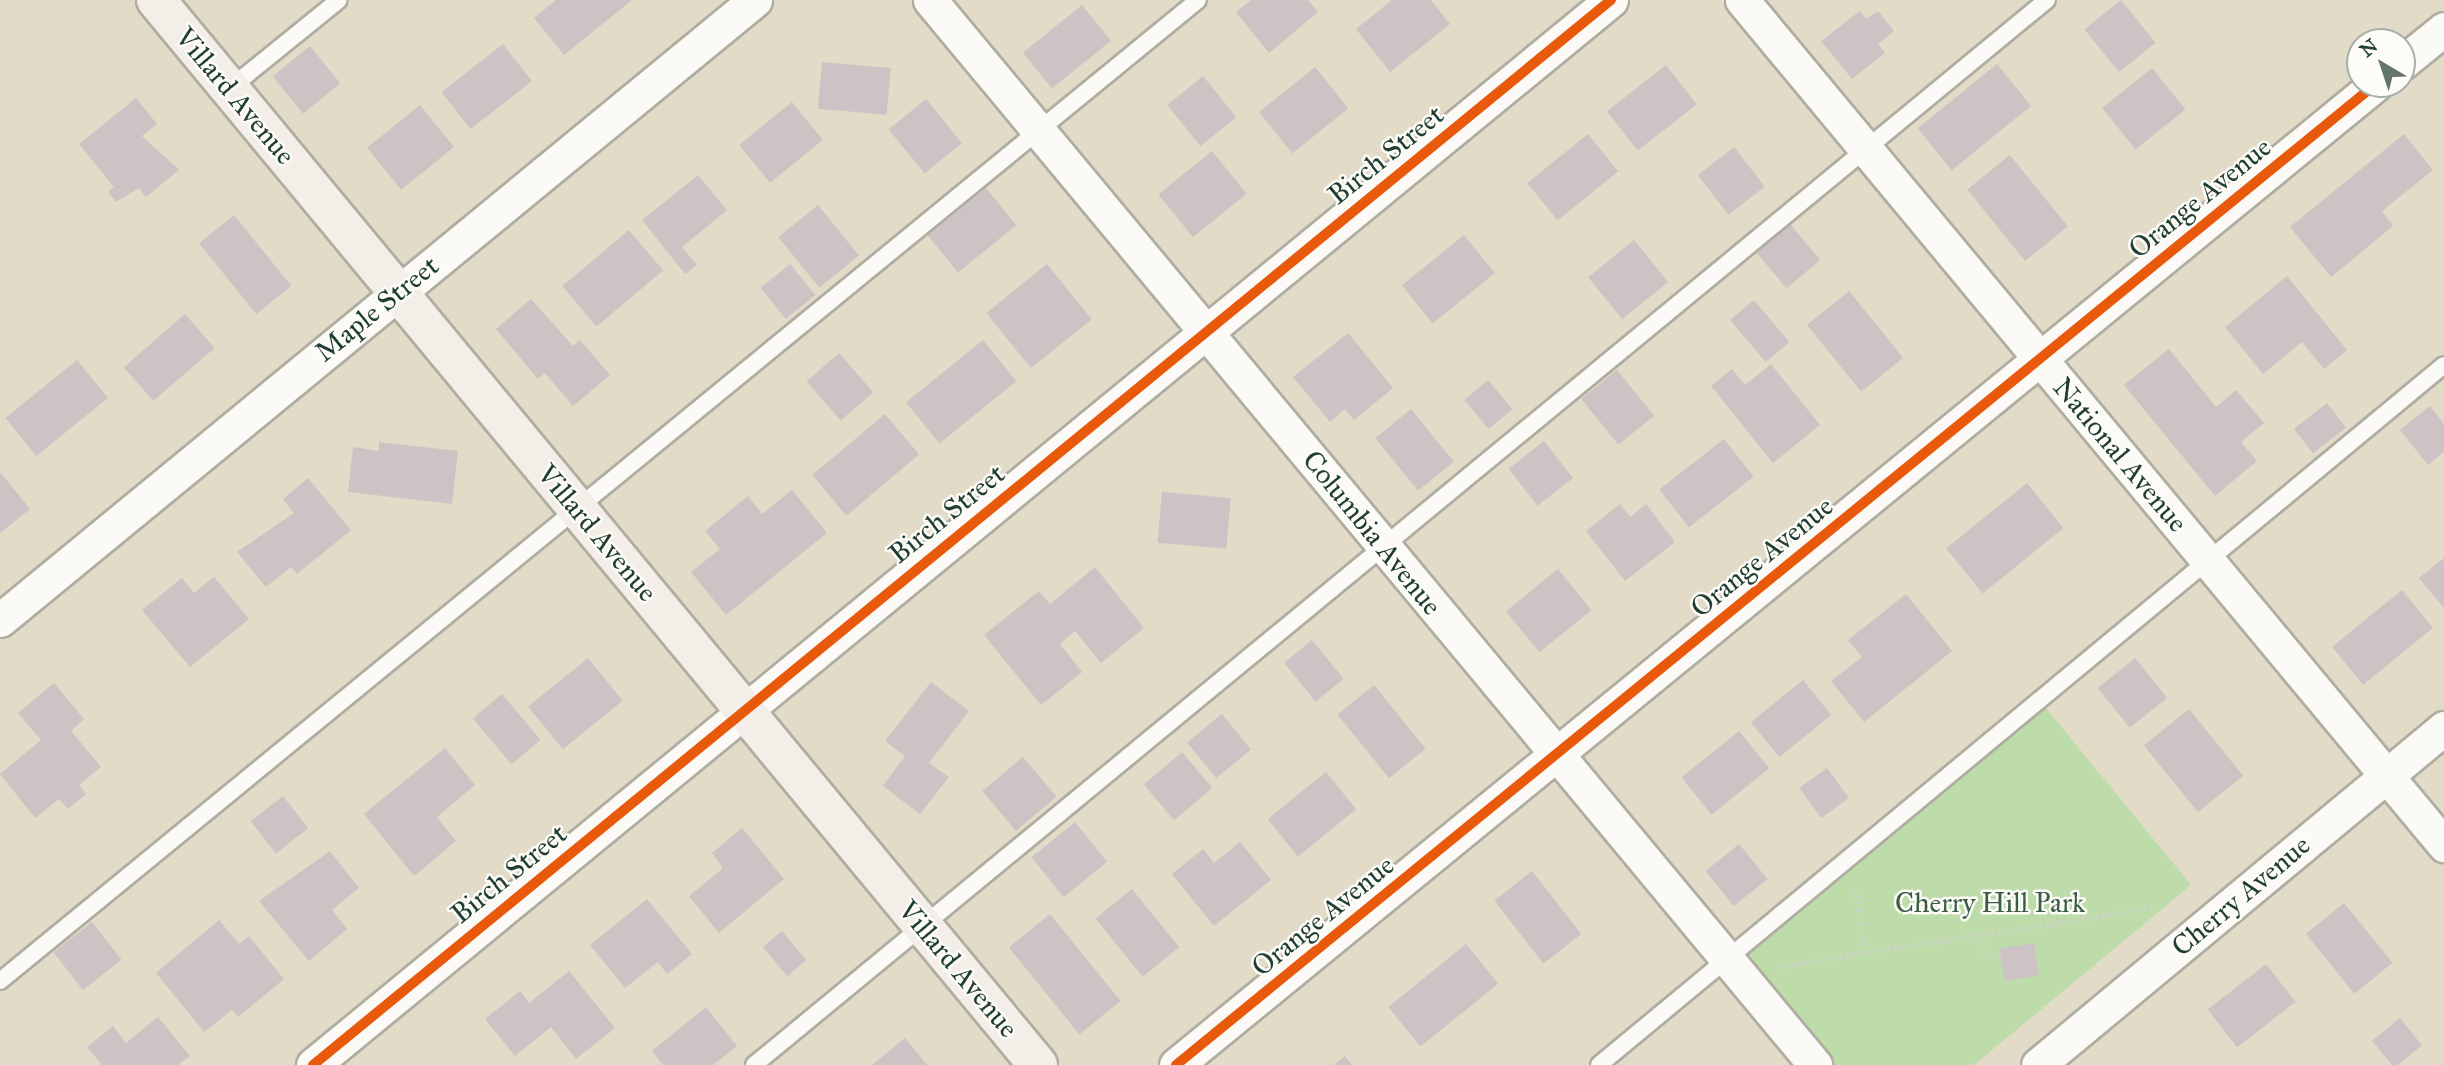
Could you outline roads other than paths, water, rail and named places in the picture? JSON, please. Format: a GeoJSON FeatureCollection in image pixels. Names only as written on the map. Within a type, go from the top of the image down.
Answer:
{"type":"FeatureCollection","features":[{"type":"Feature","properties":{"kind":"street","name":"Villard Avenue"},"geometry":{"type":"LineString","coordinates":[[156,0],[1038,1065]]}},
{"type":"Feature","properties":{"kind":"street","name":"Maple Street"},"geometry":{"type":"LineString","coordinates":[[0,620],[755,0]]}},
{"type":"Feature","properties":{"kind":"street","name":"Columbia Avenue"},"geometry":{"type":"LineString","coordinates":[[930,0],[1555,756],[1815,1065]]}},
{"type":"Feature","properties":{"kind":"street","name":"Birch Street"},"geometry":{"type":"LineString","coordinates":[[313,1065],[1611,0]]}},
{"type":"Feature","properties":{"kind":"street","name":"National Avenue"},"geometry":{"type":"LineString","coordinates":[[1742,0],[2444,845]]}},
{"type":"Feature","properties":{"kind":"street"},"geometry":{"type":"LineString","coordinates":[[2416,52],[2444,29]]}},
{"type":"Feature","properties":{"kind":"street","name":"Orange Avenue"},"geometry":{"type":"LineString","coordinates":[[1176,1065],[2359,98]]}},
{"type":"Feature","properties":{"kind":"street","name":"Cherry Avenue"},"geometry":{"type":"LineString","coordinates":[[2038,1065],[2444,729]]}},
{"type":"Feature","properties":{"kind":"lane"},"geometry":{"type":"LineString","coordinates":[[229,89],[339,0]]}},
{"type":"Feature","properties":{"kind":"lane"},"geometry":{"type":"LineString","coordinates":[[0,981],[1198,0]]}},
{"type":"Feature","properties":{"kind":"lane"},"geometry":{"type":"LineString","coordinates":[[754,1065],[2047,0]]}},
{"type":"Feature","properties":{"kind":"lane"},"geometry":{"type":"LineString","coordinates":[[1599,1065],[2444,365]]}},
{"type":"Feature","properties":{"kind":"park label","name":"Cherry Hill Park"},"geometry":{"type":"Point","coordinates":[1990,903]}}]}
